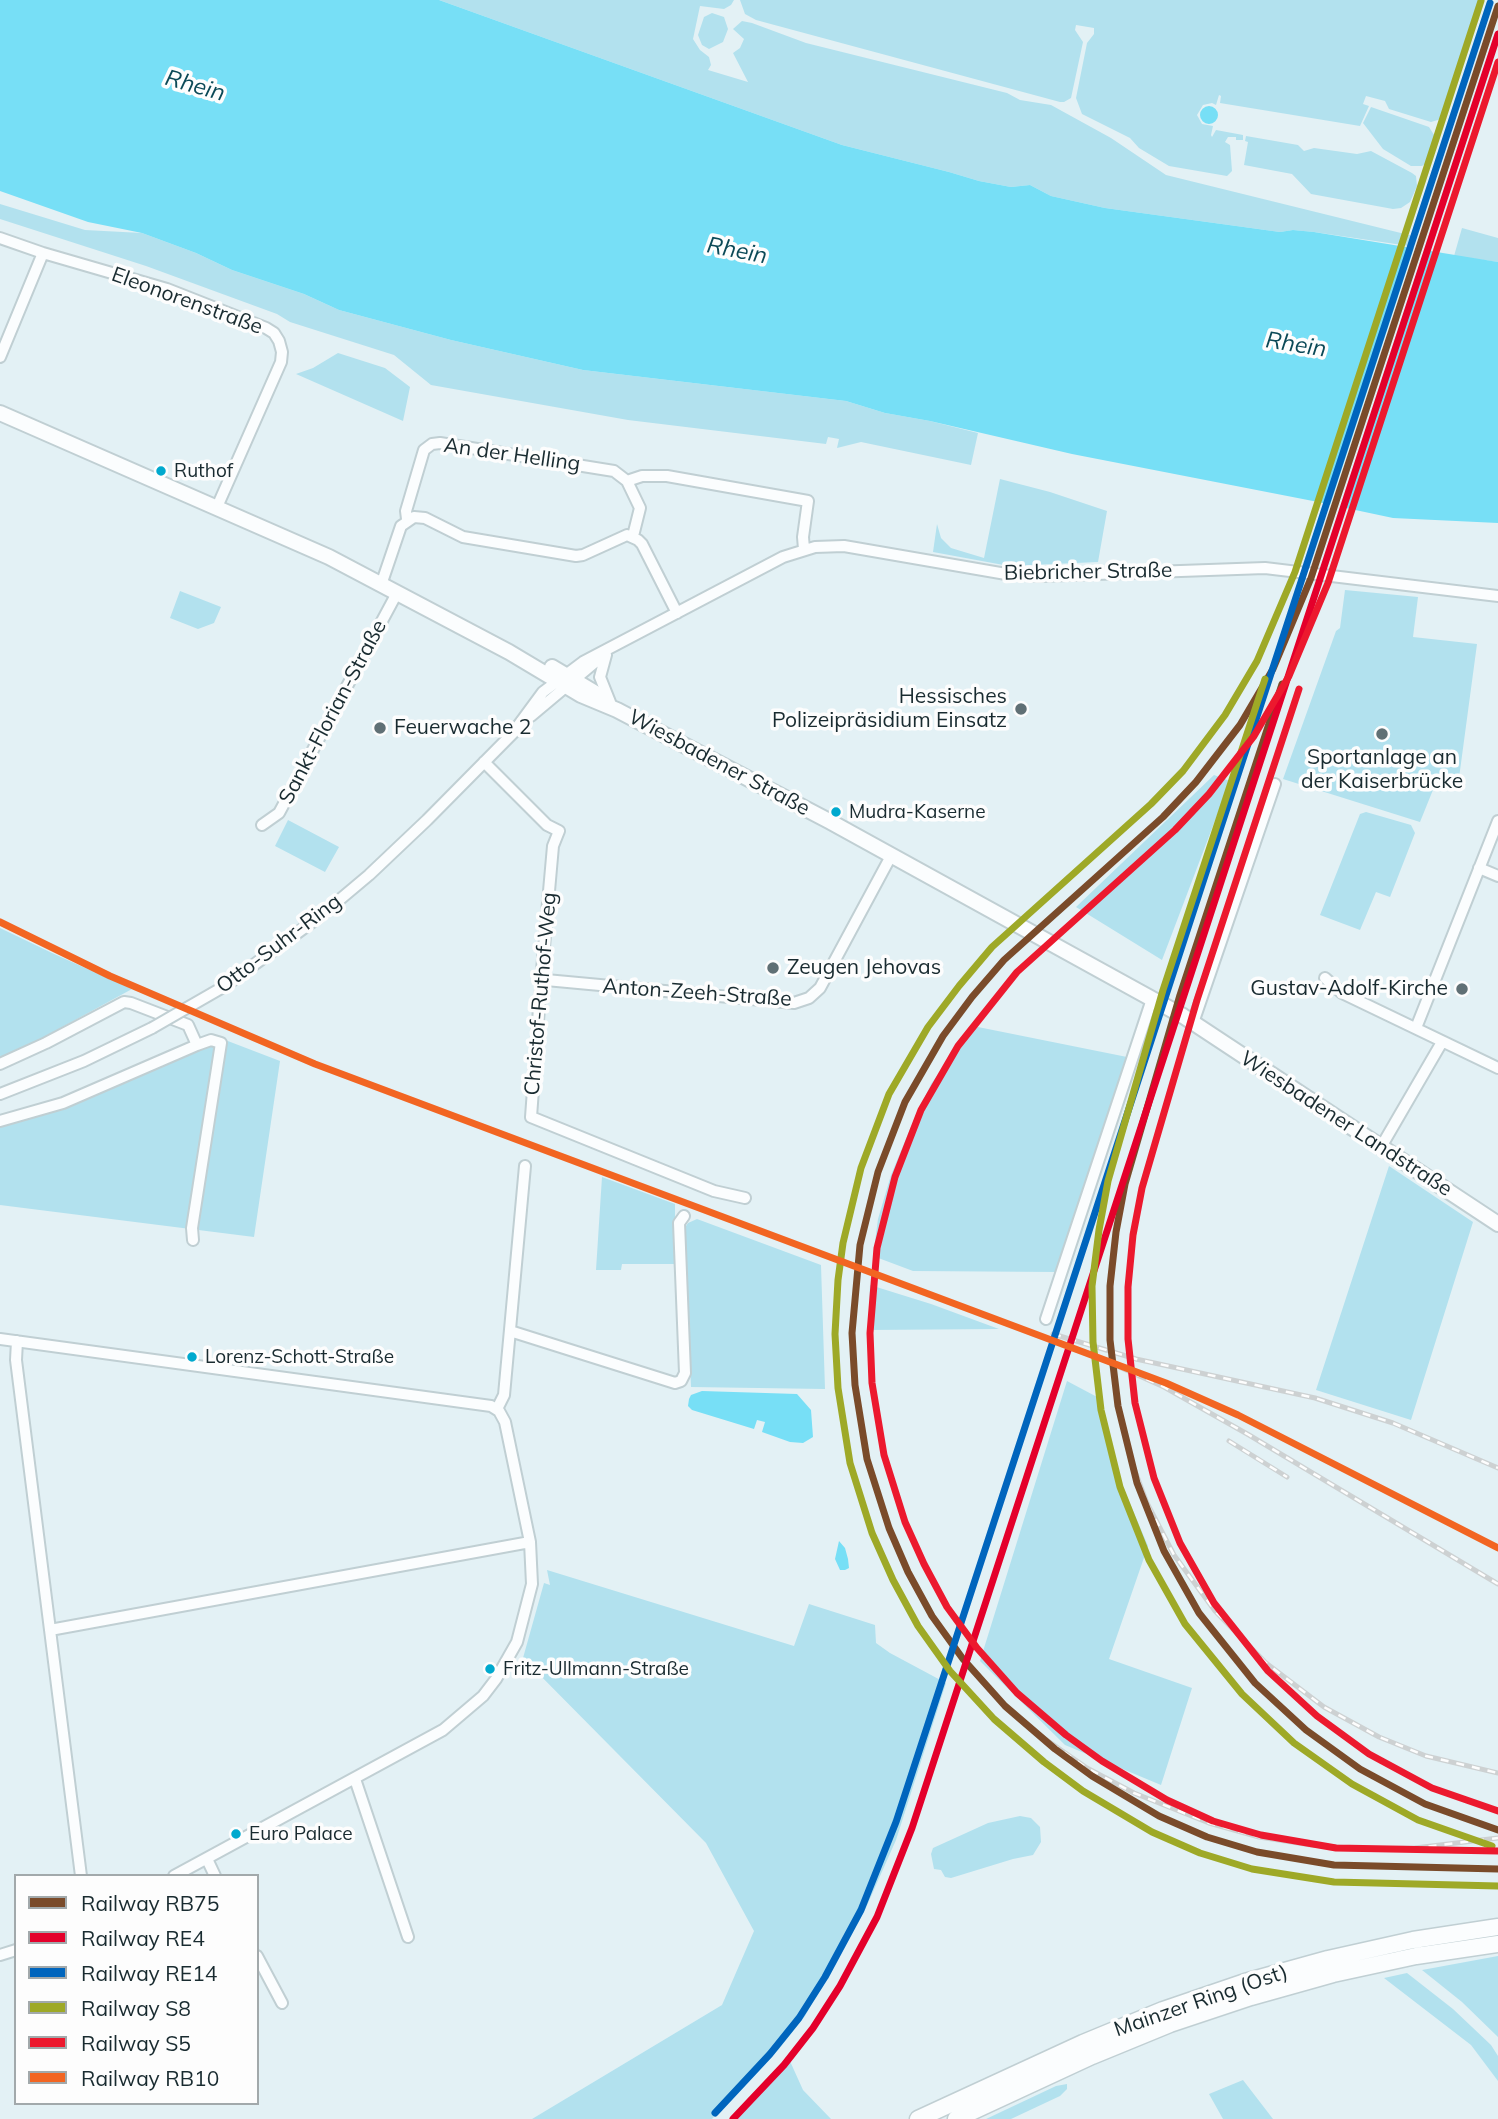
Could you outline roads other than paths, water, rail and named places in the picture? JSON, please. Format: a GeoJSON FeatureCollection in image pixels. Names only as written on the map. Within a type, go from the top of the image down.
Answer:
{"type":"FeatureCollection","features":[{"type":"Feature","properties":{"kind":"highway","name":"Mainzer Ring (Ost)"},"geometry":{"type":"LineString","coordinates":[[918,2119],[1083,2042],[1163,2010],[1245,1982],[1328,1959],[1401,1943],[1498,1927]]}},
{"type":"Feature","properties":{"kind":"highway","name":"Mainzer Ring (Ost)"},"geometry":{"type":"LineString","coordinates":[[956,2119],[1091,2056],[1171,2024],[1251,1997],[1416,1956],[1498,1944]]}},
{"type":"Feature","properties":{"kind":"main road","name":"Wiesbadener Straße"},"geometry":{"type":"LineString","coordinates":[[0,413],[303,544],[614,706],[1188,1020]]}},
{"type":"Feature","properties":{"kind":"main road","name":"Wiesbadener Straße"},"geometry":{"type":"LineString","coordinates":[[509,652],[531,656],[565,680]]}},
{"type":"Feature","properties":{"kind":"main road","name":"Wiesbadener Landstraße"},"geometry":{"type":"LineString","coordinates":[[1188,1020],[1498,1224]]}},
{"type":"Feature","properties":{"kind":"street","name":"Eleonorenstraße"},"geometry":{"type":"LineString","coordinates":[[0,238],[167,289],[274,333],[282,352],[281,362],[218,507]]}},
{"type":"Feature","properties":{"kind":"street"},"geometry":{"type":"LineString","coordinates":[[0,357],[43,253]]}},
{"type":"Feature","properties":{"kind":"street","name":"An der Helling"},"geometry":{"type":"LineString","coordinates":[[380,585],[401,526],[407,519],[406,510],[422,456],[428,447],[436,443],[614,471],[627,481]]}},
{"type":"Feature","properties":{"kind":"street"},"geometry":{"type":"LineString","coordinates":[[633,537],[640,508],[627,481],[642,476],[667,476],[808,501],[804,549]]}},
{"type":"Feature","properties":{"kind":"street"},"geometry":{"type":"LineString","coordinates":[[407,519],[420,516],[463,537],[576,556],[619,537],[633,537],[642,544],[677,612]]}},
{"type":"Feature","properties":{"kind":"street","name":"Biebricher Straße"},"geometry":{"type":"LineString","coordinates":[[565,680],[618,645],[783,557],[804,549],[825,546],[844,546],[989,572],[1022,575],[1276,569],[1498,596]]}},
{"type":"Feature","properties":{"kind":"street","name":"Sankt-Florian-Straße"},"geometry":{"type":"LineString","coordinates":[[262,825],[279,813],[397,593]]}},
{"type":"Feature","properties":{"kind":"street","name":"Biebricher Straße"},"geometry":{"type":"LineString","coordinates":[[565,680],[618,645]]}},
{"type":"Feature","properties":{"kind":"street"},"geometry":{"type":"LineString","coordinates":[[608,653],[600,677],[614,706]]}},
{"type":"Feature","properties":{"kind":"street"},"geometry":{"type":"LineString","coordinates":[[530,664],[538,681],[537,699]]}},
{"type":"Feature","properties":{"kind":"street","name":"Otto-Suhr-Ring"},"geometry":{"type":"LineString","coordinates":[[515,730],[537,699],[565,680]]}},
{"type":"Feature","properties":{"kind":"street","name":"Otto-Suhr-Ring"},"geometry":{"type":"LineString","coordinates":[[0,1094],[84,1061],[152,1028],[225,986],[319,918],[428,820],[565,680]]}},
{"type":"Feature","properties":{"kind":"street","name":"Christof-Ruthof-Weg"},"geometry":{"type":"LineString","coordinates":[[484,762],[547,825],[559,831],[553,846],[542,970],[546,980],[540,994],[531,1117],[713,1191],[745,1198]]}},
{"type":"Feature","properties":{"kind":"street"},"geometry":{"type":"LineString","coordinates":[[1188,1020],[1275,784]]}},
{"type":"Feature","properties":{"kind":"street"},"geometry":{"type":"LineString","coordinates":[[1416,1028],[1498,821]]}},
{"type":"Feature","properties":{"kind":"street","name":"Anton-Zeeh-Straße"},"geometry":{"type":"LineString","coordinates":[[546,980],[794,1003],[809,998],[820,988],[891,856]]}},
{"type":"Feature","properties":{"kind":"street"},"geometry":{"type":"LineString","coordinates":[[1479,868],[1498,876]]}},
{"type":"Feature","properties":{"kind":"street"},"geometry":{"type":"LineString","coordinates":[[1325,978],[1342,993],[1498,1068]]}},
{"type":"Feature","properties":{"kind":"street"},"geometry":{"type":"LineString","coordinates":[[1046,1319],[1152,999]]}},
{"type":"Feature","properties":{"kind":"street"},"geometry":{"type":"LineString","coordinates":[[0,1064],[46,1044],[124,1002],[188,1025],[197,1045]]}},
{"type":"Feature","properties":{"kind":"street"},"geometry":{"type":"LineString","coordinates":[[0,1121],[63,1103],[211,1040],[221,1043],[192,1228],[193,1240]]}},
{"type":"Feature","properties":{"kind":"street"},"geometry":{"type":"LineString","coordinates":[[1381,1147],[1442,1042]]}},
{"type":"Feature","properties":{"kind":"street"},"geometry":{"type":"LineString","coordinates":[[497,1409],[504,1395],[525,1166]]}},
{"type":"Feature","properties":{"kind":"street"},"geometry":{"type":"LineString","coordinates":[[510,1331],[675,1383],[681,1381],[685,1373],[679,1223],[684,1216]]}},
{"type":"Feature","properties":{"kind":"street"},"geometry":{"type":"LineString","coordinates":[[0,1339],[497,1409]]}},
{"type":"Feature","properties":{"kind":"street"},"geometry":{"type":"LineString","coordinates":[[17,1341],[16,1360],[81,1874]]}},
{"type":"Feature","properties":{"kind":"street"},"geometry":{"type":"LineString","coordinates":[[178,1874],[443,1730],[461,1717],[490,1688],[511,1656],[524,1621],[531,1584],[530,1542],[505,1422],[497,1409]]}},
{"type":"Feature","properties":{"kind":"street"},"geometry":{"type":"LineString","coordinates":[[50,1630],[530,1542]]}},
{"type":"Feature","properties":{"kind":"street"},"geometry":{"type":"LineString","coordinates":[[355,1779],[408,1937]]}},
{"type":"Feature","properties":{"kind":"street"},"geometry":{"type":"LineString","coordinates":[[207,1859],[214,1874]]}},
{"type":"Feature","properties":{"kind":"street"},"geometry":{"type":"LineString","coordinates":[[259,1960],[282,2003]]}},
{"type":"Feature","properties":{"kind":"water","name":"Rhein"},"geometry":{"type":"Polygon","coordinates":[[[0,0],[439,0],[842,145],[979,181],[1011,187],[1030,185],[1051,196],[1105,208],[1280,232],[1314,232],[1498,262],[1498,523],[1393,518],[1072,454],[885,413],[846,401],[583,370],[451,340],[339,310],[304,294],[232,270],[142,233],[88,222],[0,191],[0,0]]]}},
{"type":"Feature","properties":{"kind":"water"},"geometry":{"type":"Polygon","coordinates":[[[1209,106],[1215,109],[1218,115],[1215,121],[1209,124],[1203,121],[1200,115],[1203,109],[1209,106]]]}},
{"type":"Feature","properties":{"kind":"water"},"geometry":{"type":"Polygon","coordinates":[[[702,1391],[797,1394],[811,1410],[813,1437],[803,1443],[790,1442],[762,1432],[765,1422],[757,1420],[754,1429],[692,1410],[688,1406],[691,1395],[702,1391]]]}},
{"type":"Feature","properties":{"kind":"water"},"geometry":{"type":"Polygon","coordinates":[[[839,1541],[845,1548],[848,1559],[849,1568],[845,1570],[840,1570],[835,1559],[839,1541]]]}},
{"type":"Feature","properties":{"kind":"railway"},"geometry":{"type":"LineString","coordinates":[[1053,1334],[1136,1359],[1315,1398],[1393,1423],[1498,1468]]}},
{"type":"Feature","properties":{"kind":"railway"},"geometry":{"type":"LineString","coordinates":[[1088,1353],[1164,1387],[1498,1584]]}},
{"type":"Feature","properties":{"kind":"railway"},"geometry":{"type":"LineString","coordinates":[[1229,1441],[1287,1477]]}},
{"type":"Feature","properties":{"kind":"railway"},"geometry":{"type":"LineString","coordinates":[[1131,1460],[1147,1503],[1174,1555],[1215,1611],[1266,1663],[1324,1707],[1379,1737],[1426,1756],[1498,1773]]}},
{"type":"Feature","properties":{"kind":"railway"},"geometry":{"type":"LineString","coordinates":[[1038,1734],[1087,1768],[1134,1793],[1209,1823],[1259,1837],[1363,1849],[1415,1848],[1498,1838]]}},
{"type":"Feature","properties":{"kind":"rail line","name":"S8"},"geometry":{"type":"LineString","coordinates":[[1481,1],[1295,572],[1257,661],[1225,715],[1183,771],[1151,804],[992,947],[928,1027],[889,1094],[861,1168],[843,1243],[835,1334],[838,1388],[850,1463],[872,1533],[893,1580],[918,1626],[950,1671],[994,1719],[1044,1762],[1083,1791],[1152,1832],[1200,1853],[1252,1869],[1334,1882],[1498,1886]]}},
{"type":"Feature","properties":{"kind":"rail line","name":"RE14"},"geometry":{"type":"LineString","coordinates":[[715,2113],[770,2054],[799,2018],[825,1977],[861,1910],[896,1822],[1490,3]]}},
{"type":"Feature","properties":{"kind":"rail line","name":"RB75"},"geometry":{"type":"LineString","coordinates":[[1498,6],[1311,578],[1273,669],[1240,725],[1196,782],[1163,817],[1004,960],[943,1036],[905,1102],[878,1172],[860,1245],[852,1333],[855,1385],[867,1459],[889,1528],[908,1572],[932,1616],[963,1659],[1005,1706],[1055,1749],[1092,1776],[1159,1816],[1207,1837],[1257,1852],[1334,1865],[1498,1869]]}},
{"type":"Feature","properties":{"kind":"rail line","name":"RE4"},"geometry":{"type":"LineString","coordinates":[[733,2119],[784,2065],[813,2028],[840,1986],[877,1917],[912,1828],[1498,34]]}},
{"type":"Feature","properties":{"kind":"rail line","name":"S5"},"geometry":{"type":"LineString","coordinates":[[1498,62],[1328,583],[1289,676],[1254,736],[1209,794],[1175,830],[1017,972],[958,1046],[921,1110],[895,1177],[877,1248],[870,1333],[872,1383],[884,1455],[905,1522],[924,1564],[947,1607],[977,1648],[1017,1693],[1066,1735],[1102,1761],[1167,1800],[1213,1821],[1261,1835],[1336,1848],[1498,1851]]}},
{"type":"Feature","properties":{"kind":"rail line","name":"S8"},"geometry":{"type":"LineString","coordinates":[[1265,679],[1163,990],[1108,1181],[1092,1286],[1093,1342],[1101,1410],[1120,1487],[1149,1560],[1185,1624],[1242,1694],[1294,1743],[1352,1784],[1418,1820],[1492,1846]]}},
{"type":"Feature","properties":{"kind":"rail line","name":"RB75"},"geometry":{"type":"LineString","coordinates":[[1282,684],[1180,995],[1125,1184],[1110,1286],[1110,1340],[1118,1406],[1137,1483],[1164,1551],[1199,1613],[1255,1683],[1306,1730],[1360,1769],[1425,1804],[1498,1830]]}},
{"type":"Feature","properties":{"kind":"rail line","name":"S5"},"geometry":{"type":"LineString","coordinates":[[1299,689],[1197,1000],[1142,1188],[1133,1235],[1128,1287],[1128,1339],[1135,1403],[1154,1478],[1180,1543],[1214,1603],[1268,1671],[1317,1716],[1369,1754],[1432,1788],[1498,1811]]}},
{"type":"Feature","properties":{"kind":"rail line","name":"RB10"},"geometry":{"type":"LineString","coordinates":[[0,922],[110,976],[315,1064],[1166,1383],[1238,1415],[1498,1548]]}},
{"type":"Feature","properties":{"kind":"place","name":"Ruthof"},"geometry":{"type":"Point","coordinates":[161,471]}},
{"type":"Feature","properties":{"kind":"place","name":"Hessisches Polizeipräsidium Einsatz"},"geometry":{"type":"Point","coordinates":[1021,709]}},
{"type":"Feature","properties":{"kind":"place","name":"Feuerwache 2"},"geometry":{"type":"Point","coordinates":[380,728]}},
{"type":"Feature","properties":{"kind":"place","name":"Sportanlage an der Kaiserbrücke"},"geometry":{"type":"Point","coordinates":[1382,734]}},
{"type":"Feature","properties":{"kind":"place","name":"Mudra-Kaserne"},"geometry":{"type":"Point","coordinates":[836,812]}},
{"type":"Feature","properties":{"kind":"place","name":"Zeugen Jehovas"},"geometry":{"type":"Point","coordinates":[773,968]}},
{"type":"Feature","properties":{"kind":"place","name":"Gustav-Adolf-Kirche"},"geometry":{"type":"Point","coordinates":[1462,989]}},
{"type":"Feature","properties":{"kind":"place","name":"Lorenz-Schott-Straße"},"geometry":{"type":"Point","coordinates":[192,1357]}},
{"type":"Feature","properties":{"kind":"place","name":"Fritz-Ullmann-Straße"},"geometry":{"type":"Point","coordinates":[490,1669]}},
{"type":"Feature","properties":{"kind":"place","name":"Euro Palace"},"geometry":{"type":"Point","coordinates":[236,1834]}}]}
